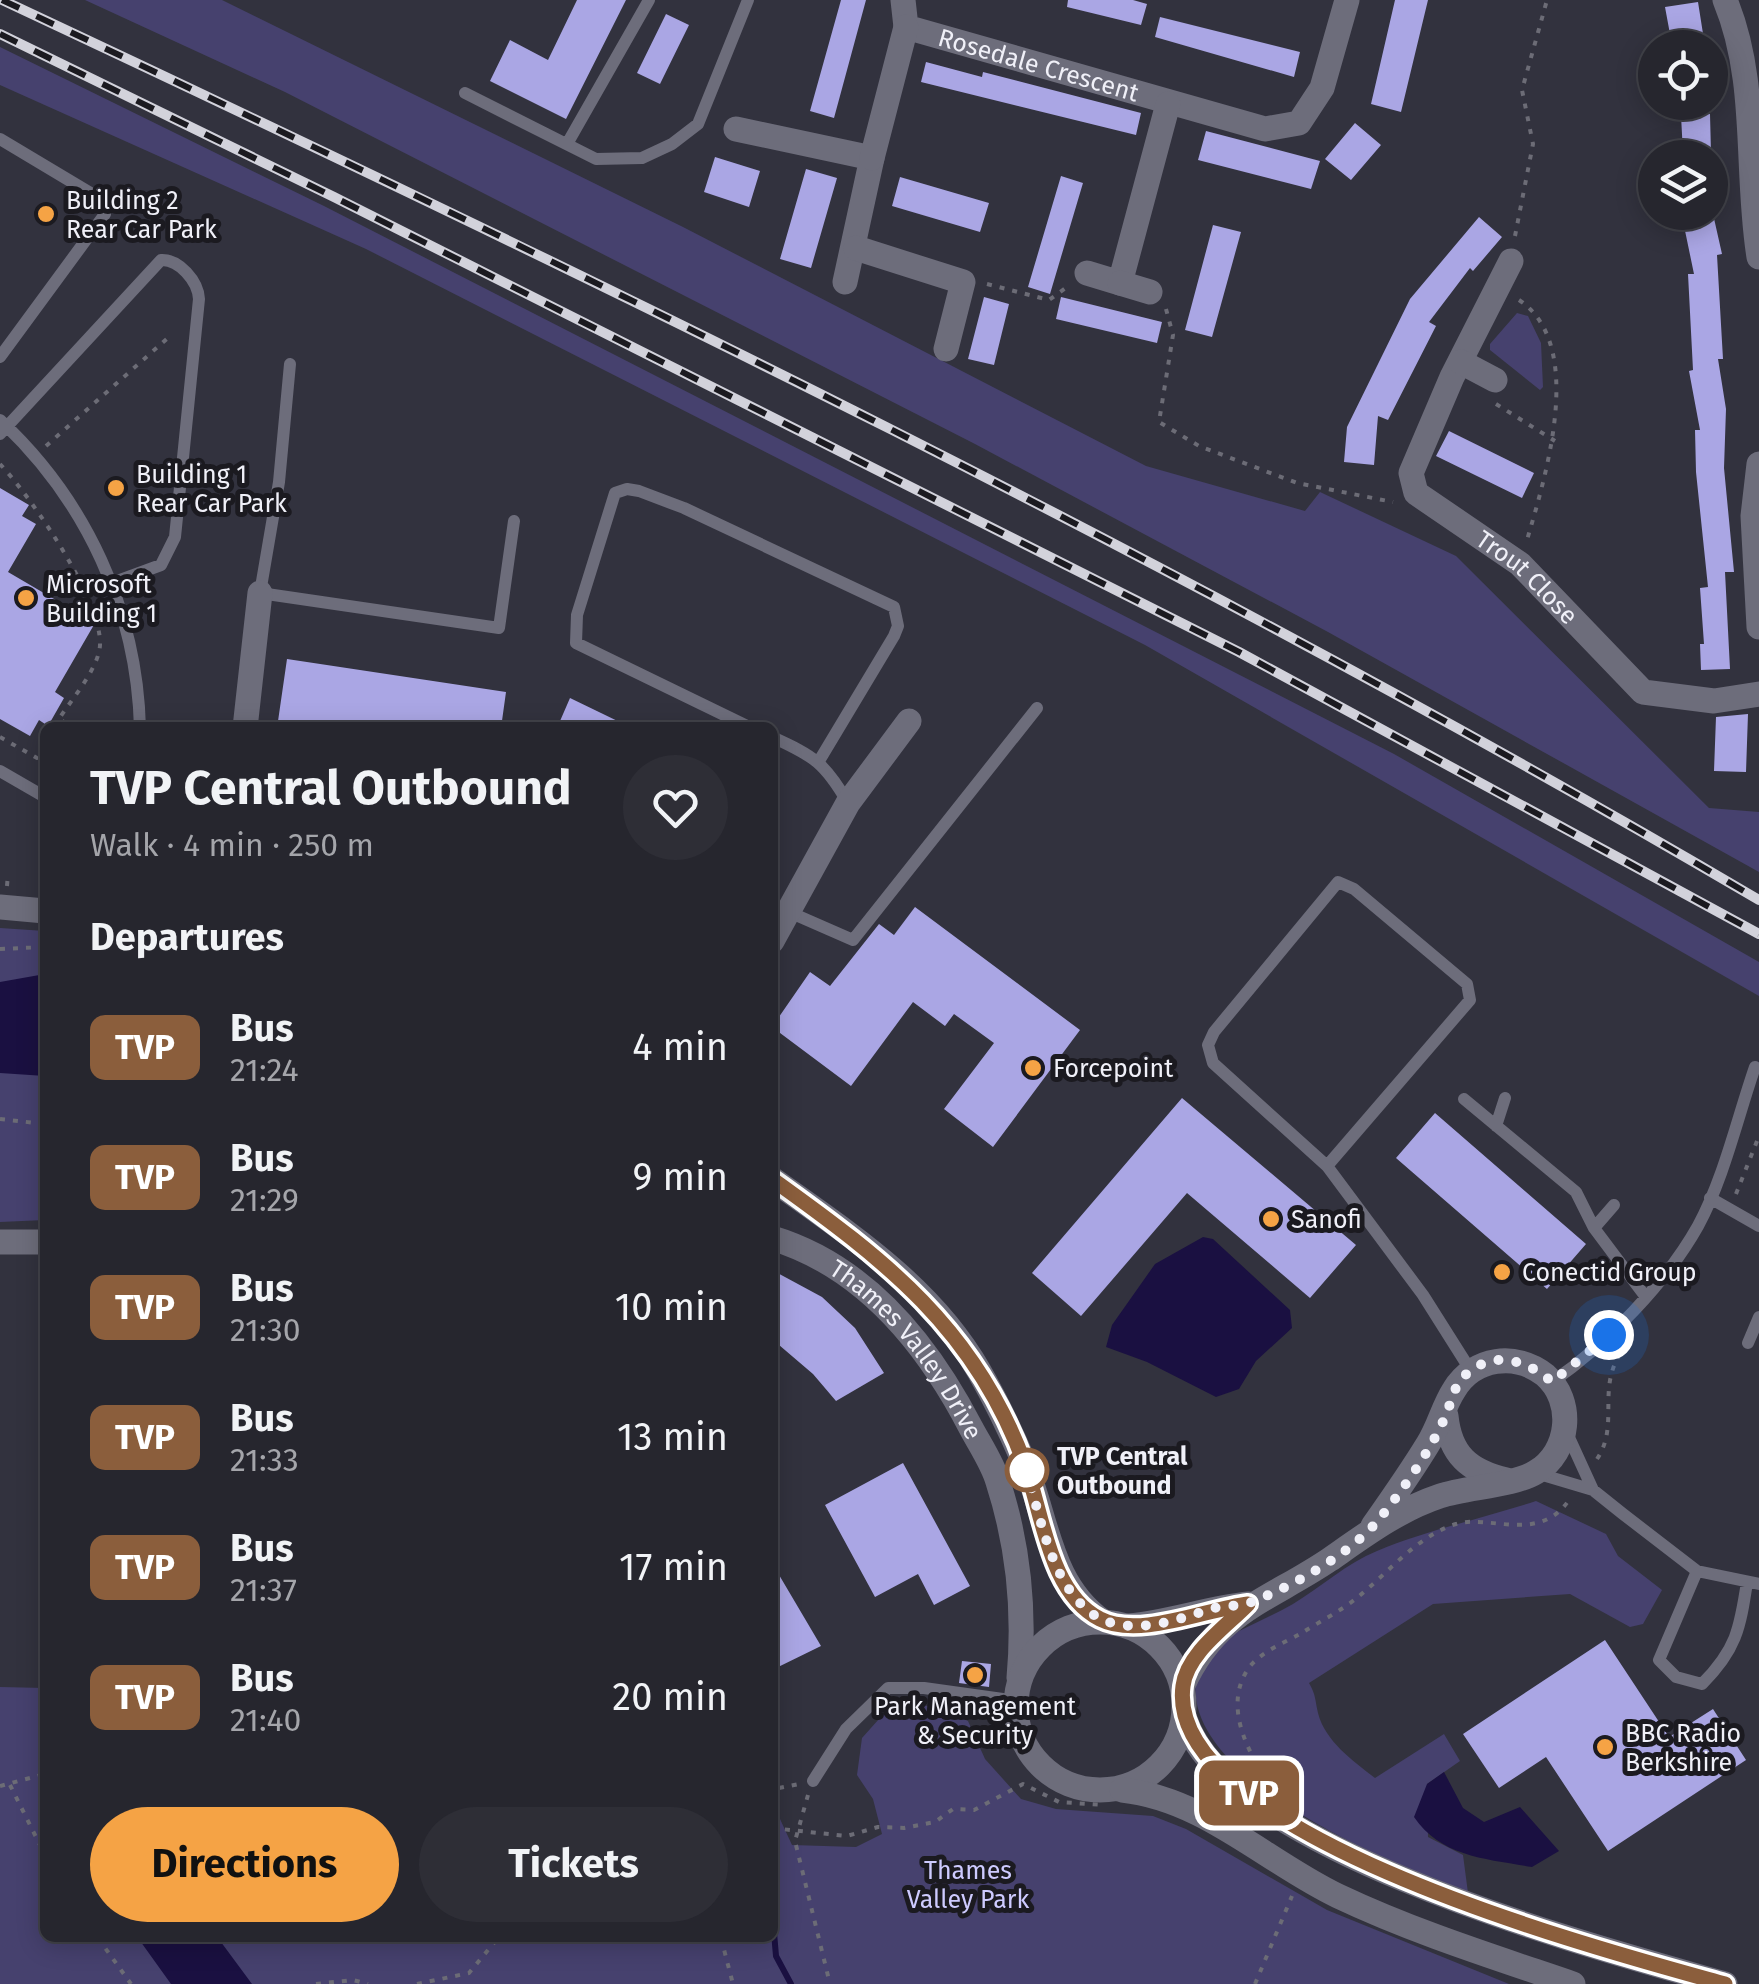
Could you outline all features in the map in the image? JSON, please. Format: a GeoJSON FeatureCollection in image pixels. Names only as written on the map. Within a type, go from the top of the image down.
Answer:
{"type":"FeatureCollection","features":[{"type":"Feature","properties":{"kind":"street","name":"Rosedale Crescent"},"geometry":{"type":"LineString","coordinates":[[845,282],[906,27],[903,0]]}},
{"type":"Feature","properties":{"kind":"street","name":"Rosedale Crescent"},"geometry":{"type":"LineString","coordinates":[[906,27],[1264,129],[1299,123],[1322,88],[1347,0]]}},
{"type":"Feature","properties":{"kind":"street"},"geometry":{"type":"LineString","coordinates":[[1725,0],[1738,30],[1750,91],[1759,257]]}},
{"type":"Feature","properties":{"kind":"street","name":"Rosedale Crescent"},"geometry":{"type":"LineString","coordinates":[[1120,283],[1168,104]]}},
{"type":"Feature","properties":{"kind":"street"},"geometry":{"type":"LineString","coordinates":[[736,129],[872,158]]}},
{"type":"Feature","properties":{"kind":"street"},"geometry":{"type":"LineString","coordinates":[[856,248],[963,282],[946,349]]}},
{"type":"Feature","properties":{"kind":"street"},"geometry":{"type":"LineString","coordinates":[[1416,493],[1412,473],[1456,369],[1511,261]]}},
{"type":"Feature","properties":{"kind":"street"},"geometry":{"type":"LineString","coordinates":[[1087,273],[1150,292]]}},
{"type":"Feature","properties":{"kind":"street"},"geometry":{"type":"LineString","coordinates":[[1456,369],[1495,380]]}},
{"type":"Feature","properties":{"kind":"street"},"geometry":{"type":"LineString","coordinates":[[1759,464],[1753,516],[1759,628]]}},
{"type":"Feature","properties":{"kind":"street","name":"Trout Close"},"geometry":{"type":"LineString","coordinates":[[1416,493],[1520,564],[1644,692],[1714,701],[1759,694]]}},
{"type":"Feature","properties":{"kind":"street"},"geometry":{"type":"LineString","coordinates":[[246,722],[260,592]]}},
{"type":"Feature","properties":{"kind":"street"},"geometry":{"type":"LineString","coordinates":[[778,931],[848,803],[910,721]]}},
{"type":"Feature","properties":{"kind":"street"},"geometry":{"type":"LineString","coordinates":[[0,907],[40,910]]}},
{"type":"Feature","properties":{"kind":"street","name":"Thames Valley Drive"},"geometry":{"type":"LineString","coordinates":[[778,1183],[874,1252],[932,1307],[978,1368],[1024,1462],[1066,1588],[1102,1621]]}},
{"type":"Feature","properties":{"kind":"street","name":"Thames Valley Drive"},"geometry":{"type":"LineString","coordinates":[[778,1240],[802,1247],[857,1281],[907,1328],[950,1388],[998,1479],[1015,1549],[1024,1622],[1018,1690]]}},
{"type":"Feature","properties":{"kind":"street"},"geometry":{"type":"LineString","coordinates":[[0,1242],[40,1242]]}},
{"type":"Feature","properties":{"kind":"street"},"geometry":{"type":"LineString","coordinates":[[1183,1684],[1196,1656],[1248,1604],[1330,1560],[1373,1526],[1439,1497],[1536,1473],[1550,1460],[1565,1429],[1563,1401],[1552,1382],[1534,1366],[1514,1360],[1490,1362],[1470,1371],[1456,1386],[1446,1416],[1373,1526]]}},
{"type":"Feature","properties":{"kind":"street"},"geometry":{"type":"LineString","coordinates":[[1446,1416],[1448,1436],[1462,1460],[1479,1473],[1506,1480]]}},
{"type":"Feature","properties":{"kind":"street"},"geometry":{"type":"LineString","coordinates":[[1248,1604],[1211,1608],[1178,1621],[1129,1626],[1102,1621],[1075,1625],[1050,1638],[1034,1652],[1018,1690],[1021,1738],[1036,1762],[1061,1782],[1084,1790],[1153,1794],[1193,1808],[1292,1873],[1342,1898],[1438,1938],[1573,1984]]}},
{"type":"Feature","properties":{"kind":"street"},"geometry":{"type":"LineString","coordinates":[[1129,1626],[1155,1641],[1168,1655],[1183,1684],[1185,1719],[1192,1739],[1218,1772],[1357,1861],[1521,1923],[1725,1984]]}},
{"type":"Feature","properties":{"kind":"street"},"geometry":{"type":"LineString","coordinates":[[1120,1790],[1150,1776],[1177,1744],[1185,1719]]}},
{"type":"Feature","properties":{"kind":"lane"},"geometry":{"type":"LineString","coordinates":[[567,144],[648,0]]}},
{"type":"Feature","properties":{"kind":"lane"},"geometry":{"type":"LineString","coordinates":[[466,94],[596,158],[642,158],[672,144],[698,124],[748,0]]}},
{"type":"Feature","properties":{"kind":"lane"},"geometry":{"type":"LineString","coordinates":[[0,139],[97,196],[105,214],[0,356]]}},
{"type":"Feature","properties":{"kind":"lane"},"geometry":{"type":"LineString","coordinates":[[112,583],[161,565],[170,552],[178,522],[200,298],[195,282],[165,259],[2,427],[36,456],[67,495],[112,583],[135,665],[140,722]]}},
{"type":"Feature","properties":{"kind":"lane"},"geometry":{"type":"LineString","coordinates":[[290,364],[279,482],[260,592],[499,628],[514,521]]}},
{"type":"Feature","properties":{"kind":"lane"},"geometry":{"type":"LineString","coordinates":[[739,722],[576,643],[577,615],[615,494],[626,488],[684,508],[894,607],[898,626],[894,636],[820,761]]}},
{"type":"Feature","properties":{"kind":"lane"},"geometry":{"type":"LineString","coordinates":[[788,912],[853,940],[1037,708]]}},
{"type":"Feature","properties":{"kind":"lane"},"geometry":{"type":"LineString","coordinates":[[778,740],[820,761],[848,803]]}},
{"type":"Feature","properties":{"kind":"lane"},"geometry":{"type":"LineString","coordinates":[[0,771],[40,794]]}},
{"type":"Feature","properties":{"kind":"lane"},"geometry":{"type":"LineString","coordinates":[[1327,1166],[1470,1000],[1467,984],[1354,889],[1338,882],[1224,1020],[1208,1046],[1213,1063],[1327,1166],[1423,1295],[1470,1371]]}},
{"type":"Feature","properties":{"kind":"lane"},"geometry":{"type":"LineString","coordinates":[[1552,1382],[1582,1361],[1646,1296],[1698,1227],[1755,1067]]}},
{"type":"Feature","properties":{"kind":"lane"},"geometry":{"type":"LineString","coordinates":[[1496,1126],[1504,1098]]}},
{"type":"Feature","properties":{"kind":"lane"},"geometry":{"type":"LineString","coordinates":[[1464,1099],[1576,1192],[1594,1228],[1646,1296]]}},
{"type":"Feature","properties":{"kind":"lane"},"geometry":{"type":"LineString","coordinates":[[1710,1198],[1759,1226]]}},
{"type":"Feature","properties":{"kind":"lane"},"geometry":{"type":"LineString","coordinates":[[1594,1228],[1614,1205]]}},
{"type":"Feature","properties":{"kind":"lane"},"geometry":{"type":"LineString","coordinates":[[1748,1342],[1759,1317]]}},
{"type":"Feature","properties":{"kind":"lane"},"geometry":{"type":"LineString","coordinates":[[1565,1429],[1593,1490]]}},
{"type":"Feature","properties":{"kind":"lane"},"geometry":{"type":"LineString","coordinates":[[1536,1473],[1593,1490],[1697,1571],[1753,1583],[1728,1657],[1702,1684],[1676,1677],[1659,1660],[1697,1571]]}},
{"type":"Feature","properties":{"kind":"lane"},"geometry":{"type":"LineString","coordinates":[[813,1781],[846,1729],[888,1688],[1018,1690]]}},
{"type":"Feature","properties":{"kind":"path"},"geometry":{"type":"LineString","coordinates":[[1511,261],[1533,144],[1522,90],[1547,0]]}},
{"type":"Feature","properties":{"kind":"path"},"geometry":{"type":"LineString","coordinates":[[963,282],[1049,300],[1087,273]]}},
{"type":"Feature","properties":{"kind":"path"},"geometry":{"type":"LineString","coordinates":[[1499,286],[1532,309],[1552,349],[1555,441],[1520,564]]}},
{"type":"Feature","properties":{"kind":"path"},"geometry":{"type":"LineString","coordinates":[[1150,292],[1168,311],[1173,335],[1160,422],[1199,446],[1297,483],[1388,504],[1416,493]]}},
{"type":"Feature","properties":{"kind":"path"},"geometry":{"type":"LineString","coordinates":[[12,476],[170,336]]}},
{"type":"Feature","properties":{"kind":"path"},"geometry":{"type":"LineString","coordinates":[[1456,369],[1555,441]]}},
{"type":"Feature","properties":{"kind":"path"},"geometry":{"type":"LineString","coordinates":[[0,464],[60,545],[98,631],[99,653],[60,719],[64,722]]}},
{"type":"Feature","properties":{"kind":"path"},"geometry":{"type":"LineString","coordinates":[[0,737],[37,758],[40,754]]}},
{"type":"Feature","properties":{"kind":"path"},"geometry":{"type":"LineString","coordinates":[[0,950],[40,947]]}},
{"type":"Feature","properties":{"kind":"path"},"geometry":{"type":"LineString","coordinates":[[0,1120],[40,1124]]}},
{"type":"Feature","properties":{"kind":"path"},"geometry":{"type":"LineString","coordinates":[[1737,1192],[1759,1136]]}},
{"type":"Feature","properties":{"kind":"path"},"geometry":{"type":"LineString","coordinates":[[1608,1442],[1606,1384],[1615,1360],[1626,1346]]}},
{"type":"Feature","properties":{"kind":"path"},"geometry":{"type":"LineString","coordinates":[[1267,1779],[1245,1746],[1236,1702],[1245,1674],[1258,1658],[1355,1600],[1415,1547],[1458,1523],[1516,1528],[1562,1510]]}},
{"type":"Feature","properties":{"kind":"path"},"geometry":{"type":"LineString","coordinates":[[0,1786],[40,1776]]}},
{"type":"Feature","properties":{"kind":"path"},"geometry":{"type":"LineString","coordinates":[[779,1788],[813,1781],[795,1841],[830,1984]]}},
{"type":"Feature","properties":{"kind":"path"},"geometry":{"type":"LineString","coordinates":[[778,1828],[846,1836],[878,1826],[904,1828],[935,1822],[953,1809],[974,1810],[1023,1784]]}},
{"type":"Feature","properties":{"kind":"path"},"geometry":{"type":"LineString","coordinates":[[10,1785],[40,1844]]}},
{"type":"Feature","properties":{"kind":"path"},"geometry":{"type":"LineString","coordinates":[[1255,1984],[1290,1903]]}},
{"type":"Feature","properties":{"kind":"path"},"geometry":{"type":"LineString","coordinates":[[101,1942],[132,1984]]}},
{"type":"Feature","properties":{"kind":"path"},"geometry":{"type":"LineString","coordinates":[[417,1984],[469,1973],[495,1942]]}},
{"type":"Feature","properties":{"kind":"path"},"geometry":{"type":"LineString","coordinates":[[722,1942],[733,1984]]}},
{"type":"Feature","properties":{"kind":"path"},"geometry":{"type":"LineString","coordinates":[[316,1984],[353,1980],[368,1984]]}},
{"type":"Feature","properties":{"kind":"green space"},"geometry":{"type":"Polygon","coordinates":[[[85,0],[222,0],[683,227],[1146,466],[1305,511],[1320,492],[1456,556],[1709,808],[1759,812],[1759,872],[1328,632],[975,444],[285,92],[85,0]]]}},
{"type":"Feature","properties":{"kind":"green space"},"geometry":{"type":"Polygon","coordinates":[[[0,47],[324,206],[1394,754],[1759,962],[1759,996],[1145,645],[366,249],[0,85],[0,47]]]}},
{"type":"Feature","properties":{"kind":"green space"},"geometry":{"type":"Polygon","coordinates":[[[1517,313],[1528,316],[1541,343],[1540,390],[1490,350],[1490,344],[1517,313]]]}},
{"type":"Feature","properties":{"kind":"green space"},"geometry":{"type":"Polygon","coordinates":[[[0,928],[40,931],[40,1220],[0,1222],[0,928]]]}},
{"type":"Feature","properties":{"kind":"green space"},"geometry":{"type":"Polygon","coordinates":[[[1536,1501],[1606,1534],[1618,1556],[1662,1590],[1643,1624],[1630,1627],[1570,1594],[1433,1604],[1309,1683],[1327,1733],[1375,1778],[1444,1734],[1460,1761],[1427,1784],[1428,1837],[1463,1855],[1468,1893],[1389,1860],[1292,1809],[1248,1777],[1215,1742],[1197,1705],[1199,1665],[1217,1645],[1293,1604],[1377,1551],[1536,1501]]]}},
{"type":"Feature","properties":{"kind":"green space","name":"Thames Valley Park"},"geometry":{"type":"Polygon","coordinates":[[[0,1687],[40,1688],[40,1942],[778,1942],[778,1819],[792,1845],[856,1847],[882,1834],[873,1799],[857,1775],[862,1738],[896,1700],[943,1709],[968,1721],[985,1759],[1021,1799],[1056,1809],[1153,1816],[1186,1829],[1327,1910],[1509,1984],[0,1984],[0,1687]]]}},
{"type":"Feature","properties":{"kind":"shaded area"},"geometry":{"type":"Polygon","coordinates":[[[40,975],[40,1076],[0,1073],[0,982],[40,975]]]}},
{"type":"Feature","properties":{"kind":"shaded area"},"geometry":{"type":"Polygon","coordinates":[[[1203,1237],[1213,1239],[1290,1310],[1292,1328],[1256,1361],[1239,1389],[1216,1397],[1147,1362],[1106,1347],[1112,1325],[1155,1264],[1203,1237]]]}},
{"type":"Feature","properties":{"kind":"shaded area"},"geometry":{"type":"Polygon","coordinates":[[[1444,1772],[1463,1808],[1484,1822],[1520,1807],[1559,1851],[1532,1867],[1466,1854],[1438,1841],[1414,1817],[1427,1784],[1444,1772]]]}},
{"type":"Feature","properties":{"kind":"shaded area"},"geometry":{"type":"Polygon","coordinates":[[[141,1942],[221,1942],[252,1984],[171,1984],[141,1942]]]}},
{"type":"Feature","properties":{"kind":"building"},"geometry":{"type":"Polygon","coordinates":[[[577,0],[626,0],[566,119],[490,81],[510,40],[548,60],[577,0]]]}},
{"type":"Feature","properties":{"kind":"building"},"geometry":{"type":"Polygon","coordinates":[[[841,0],[866,0],[834,118],[810,111],[841,0]]]}},
{"type":"Feature","properties":{"kind":"building"},"geometry":{"type":"Polygon","coordinates":[[[1068,0],[1133,0],[1147,4],[1141,25],[1067,7],[1068,0]]]}},
{"type":"Feature","properties":{"kind":"building"},"geometry":{"type":"Polygon","coordinates":[[[1395,0],[1428,0],[1401,112],[1371,104],[1395,0]]]}},
{"type":"Feature","properties":{"kind":"building"},"geometry":{"type":"Polygon","coordinates":[[[1698,2],[1702,30],[1669,30],[1665,7],[1698,2]]]}},
{"type":"Feature","properties":{"kind":"building"},"geometry":{"type":"Polygon","coordinates":[[[666,14],[689,25],[660,84],[637,73],[666,14]]]}},
{"type":"Feature","properties":{"kind":"building"},"geometry":{"type":"Polygon","coordinates":[[[1160,17],[1300,52],[1294,77],[1155,37],[1160,17]]]}},
{"type":"Feature","properties":{"kind":"building"},"geometry":{"type":"Polygon","coordinates":[[[926,62],[982,77],[983,72],[1141,113],[1136,135],[921,82],[926,62]]]}},
{"type":"Feature","properties":{"kind":"building"},"geometry":{"type":"Polygon","coordinates":[[[1681,120],[1710,120],[1711,140],[1682,140],[1681,120]]]}},
{"type":"Feature","properties":{"kind":"building"},"geometry":{"type":"Polygon","coordinates":[[[1355,123],[1381,145],[1351,180],[1325,159],[1355,123]]]}},
{"type":"Feature","properties":{"kind":"building"},"geometry":{"type":"Polygon","coordinates":[[[1206,131],[1320,161],[1311,189],[1198,160],[1206,131]]]}},
{"type":"Feature","properties":{"kind":"building"},"geometry":{"type":"Polygon","coordinates":[[[715,157],[760,171],[749,207],[704,192],[715,157]]]}},
{"type":"Feature","properties":{"kind":"building"},"geometry":{"type":"Polygon","coordinates":[[[806,169],[837,178],[811,268],[780,259],[806,169]]]}},
{"type":"Feature","properties":{"kind":"building"},"geometry":{"type":"Polygon","coordinates":[[[1061,176],[1083,183],[1050,294],[1028,287],[1061,176]]]}},
{"type":"Feature","properties":{"kind":"building"},"geometry":{"type":"Polygon","coordinates":[[[900,177],[989,203],[980,232],[892,206],[900,177]]]}},
{"type":"Feature","properties":{"kind":"building"},"geometry":{"type":"Polygon","coordinates":[[[1479,217],[1502,237],[1473,271],[1470,268],[1429,322],[1436,326],[1388,420],[1378,416],[1374,465],[1344,462],[1347,427],[1410,299],[1479,217]]]}},
{"type":"Feature","properties":{"kind":"building"},"geometry":{"type":"Polygon","coordinates":[[[1213,225],[1241,232],[1212,337],[1185,330],[1213,225]]]}},
{"type":"Feature","properties":{"kind":"building"},"geometry":{"type":"Polygon","coordinates":[[[1685,230],[1717,230],[1722,254],[1717,255],[1723,359],[1718,359],[1726,409],[1724,468],[1734,572],[1725,572],[1730,669],[1701,670],[1700,644],[1704,644],[1700,588],[1708,587],[1696,472],[1695,430],[1700,430],[1689,371],[1693,370],[1688,274],[1694,274],[1685,230]]]}},
{"type":"Feature","properties":{"kind":"building"},"geometry":{"type":"Polygon","coordinates":[[[984,297],[1009,304],[994,365],[968,359],[984,297]]]}},
{"type":"Feature","properties":{"kind":"building"},"geometry":{"type":"Polygon","coordinates":[[[1061,297],[1162,322],[1157,343],[1056,319],[1061,297]]]}},
{"type":"Feature","properties":{"kind":"building"},"geometry":{"type":"Polygon","coordinates":[[[1449,431],[1534,473],[1522,498],[1436,456],[1449,431]]]}},
{"type":"Feature","properties":{"kind":"building","name":"Microsoft Building 1"},"geometry":{"type":"Polygon","coordinates":[[[0,488],[29,505],[22,516],[36,524],[8,572],[95,623],[55,692],[64,698],[50,722],[39,720],[30,736],[0,719],[0,488]]]}},
{"type":"Feature","properties":{"kind":"building"},"geometry":{"type":"Polygon","coordinates":[[[287,659],[506,692],[502,722],[278,722],[287,659]]]}},
{"type":"Feature","properties":{"kind":"building"},"geometry":{"type":"Polygon","coordinates":[[[570,698],[620,722],[560,722],[570,698]]]}},
{"type":"Feature","properties":{"kind":"building"},"geometry":{"type":"Polygon","coordinates":[[[1748,714],[1746,772],[1714,771],[1716,717],[1748,714]]]}},
{"type":"Feature","properties":{"kind":"building"},"geometry":{"type":"Polygon","coordinates":[[[915,907],[1080,1030],[993,1147],[944,1109],[994,1043],[954,1014],[945,1026],[913,1002],[851,1086],[778,1031],[778,1018],[810,972],[830,986],[879,924],[894,935],[915,907]]]}},
{"type":"Feature","properties":{"kind":"building","name":"Sanofi"},"geometry":{"type":"Polygon","coordinates":[[[1182,1098],[1356,1245],[1310,1298],[1187,1193],[1081,1316],[1032,1273],[1182,1098]]]}},
{"type":"Feature","properties":{"kind":"building"},"geometry":{"type":"Polygon","coordinates":[[[1435,1113],[1586,1244],[1547,1289],[1396,1158],[1435,1113]]]}},
{"type":"Feature","properties":{"kind":"building"},"geometry":{"type":"Polygon","coordinates":[[[778,1273],[822,1297],[855,1328],[884,1373],[836,1401],[813,1374],[778,1344],[778,1273]]]}},
{"type":"Feature","properties":{"kind":"building"},"geometry":{"type":"Polygon","coordinates":[[[903,1463],[970,1586],[934,1605],[918,1574],[875,1597],[825,1505],[903,1463]]]}},
{"type":"Feature","properties":{"kind":"building"},"geometry":{"type":"Polygon","coordinates":[[[778,1573],[821,1646],[778,1667],[778,1573]]]}},
{"type":"Feature","properties":{"kind":"building","name":"BBC Radio Berkshire"},"geometry":{"type":"Polygon","coordinates":[[[1605,1640],[1669,1737],[1713,1709],[1746,1760],[1608,1851],[1546,1757],[1499,1788],[1463,1734],[1605,1640]]]}},
{"type":"Feature","properties":{"kind":"building","name":"Park Management & Security"},"geometry":{"type":"Polygon","coordinates":[[[962,1661],[991,1664],[989,1687],[959,1683],[962,1661]]]}},
{"type":"Feature","properties":{"kind":"waterway"},"geometry":{"type":"LineString","coordinates":[[775,1942],[776,1956],[791,1984]]}},
{"type":"Feature","properties":{"kind":"railway"},"geometry":{"type":"LineString","coordinates":[[2,0],[448,211],[891,429],[1329,658],[1759,900]]}},
{"type":"Feature","properties":{"kind":"railway"},"geometry":{"type":"LineString","coordinates":[[0,34],[334,197],[1239,652],[1759,934]]}},
{"type":"Feature","properties":{"kind":"bus line","name":"TVP"},"geometry":{"type":"LineString","coordinates":[[778,1183],[874,1252],[932,1307],[978,1368],[1024,1462],[1066,1588],[1086,1610],[1102,1621],[1129,1626],[1178,1621],[1211,1608],[1248,1604],[1196,1656],[1183,1684],[1185,1719],[1192,1739],[1218,1772],[1357,1861],[1521,1923],[1725,1984]]}},
{"type":"Feature","properties":{"kind":"place","name":"Building 2 Rear Car Park"},"geometry":{"type":"Point","coordinates":[46,214]}},
{"type":"Feature","properties":{"kind":"place","name":"Building 1 Rear Car Park"},"geometry":{"type":"Point","coordinates":[116,488]}},
{"type":"Feature","properties":{"kind":"place","name":"Microsoft Building 1"},"geometry":{"type":"Point","coordinates":[26,598]}},
{"type":"Feature","properties":{"kind":"place","name":"Forcepoint"},"geometry":{"type":"Point","coordinates":[1033,1068]}},
{"type":"Feature","properties":{"kind":"place","name":"Sanofi"},"geometry":{"type":"Point","coordinates":[1271,1219]}},
{"type":"Feature","properties":{"kind":"place","name":"Conectid Group"},"geometry":{"type":"Point","coordinates":[1502,1272]}},
{"type":"Feature","properties":{"kind":"place","name":"TVP Central Outbound"},"geometry":{"type":"Point","coordinates":[1027,1470]}},
{"type":"Feature","properties":{"kind":"place","name":"Park Management & Security"},"geometry":{"type":"Point","coordinates":[975,1675]}},
{"type":"Feature","properties":{"kind":"place","name":"BBC Radio Berkshire"},"geometry":{"type":"Point","coordinates":[1605,1747]}},
{"type":"Feature","properties":{"kind":"route"},"geometry":{"type":"LineString","coordinates":[[1027,1470],[1024,1462],[1066,1588],[1086,1610],[1102,1621],[1129,1626],[1185,1619],[1211,1608],[1248,1604],[1290,1584],[1330,1560],[1373,1526],[1446,1416],[1456,1386],[1470,1371],[1490,1362],[1514,1360],[1534,1366],[1552,1382],[1609,1335]]}}]}
